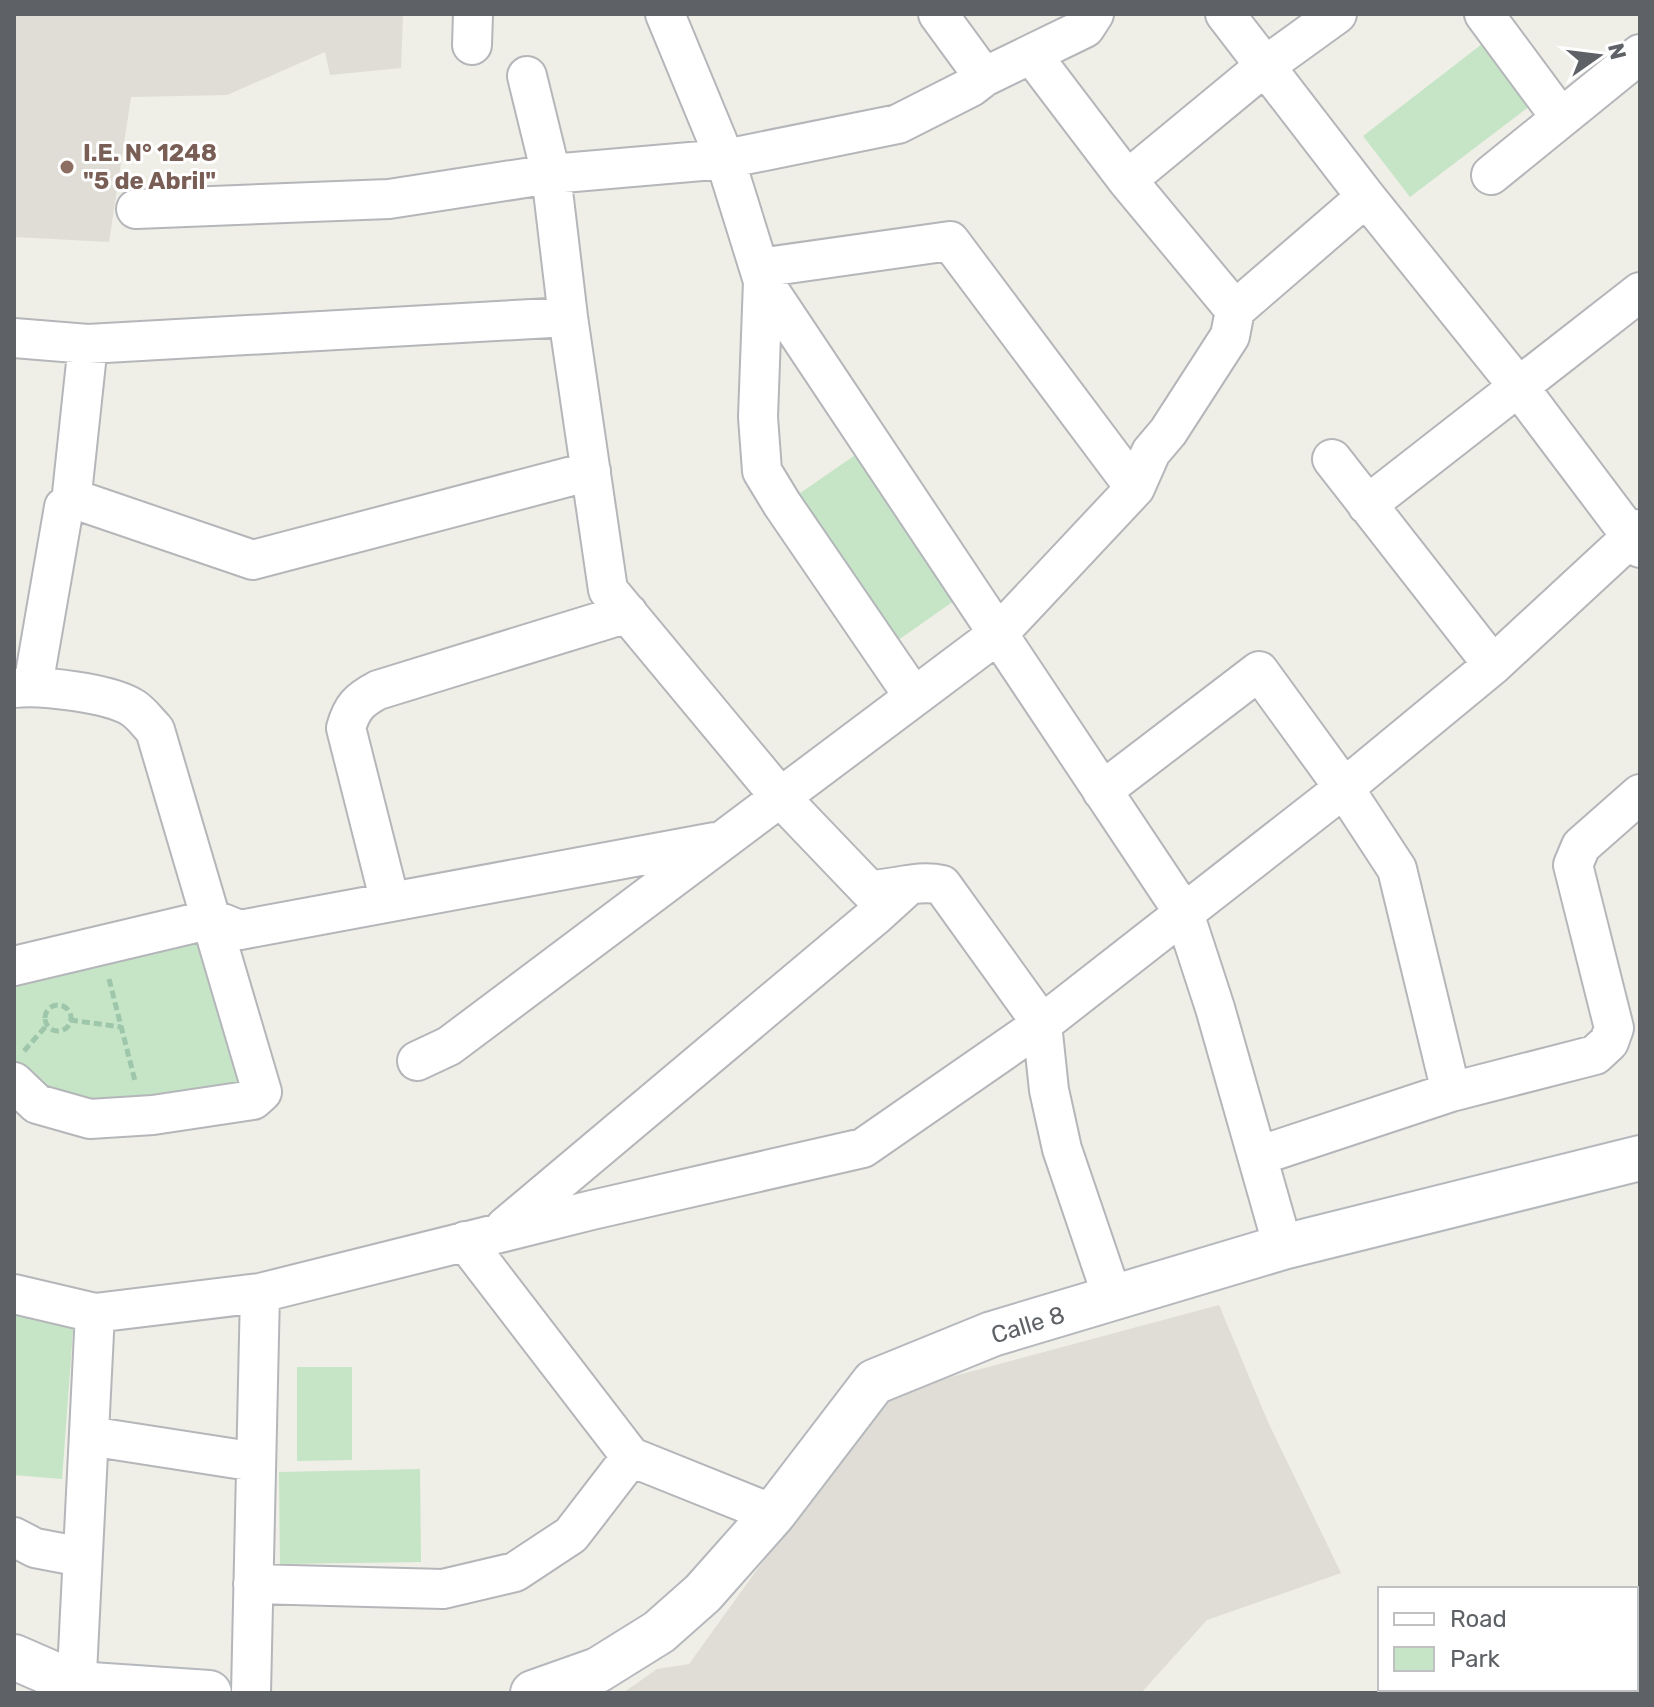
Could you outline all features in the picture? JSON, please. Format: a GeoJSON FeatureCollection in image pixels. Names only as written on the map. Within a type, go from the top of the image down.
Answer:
{"type":"FeatureCollection","features":[{"type":"Feature","properties":{"kind":"street"},"geometry":{"type":"LineString","coordinates":[[665,14],[725,159],[761,274],[1184,913],[1215,1008],[1283,1247]]}},
{"type":"Feature","properties":{"kind":"street"},"geometry":{"type":"LineString","coordinates":[[938,14],[984,77]]}},
{"type":"Feature","properties":{"kind":"street"},"geometry":{"type":"LineString","coordinates":[[136,209],[389,199],[551,174],[725,159],[898,124],[971,87],[984,77],[1085,28],[1094,14]]}},
{"type":"Feature","properties":{"kind":"street"},"geometry":{"type":"LineString","coordinates":[[14,1294],[95,1313],[260,1293],[863,1148],[1042,1024],[1344,788],[1493,665],[1637,538],[1225,14]]}},
{"type":"Feature","properties":{"kind":"street"},"geometry":{"type":"LineString","coordinates":[[1127,180],[1265,66],[1337,14]]}},
{"type":"Feature","properties":{"kind":"street"},"geometry":{"type":"LineString","coordinates":[[1484,14],[1561,118]]}},
{"type":"Feature","properties":{"kind":"street"},"geometry":{"type":"LineString","coordinates":[[1491,175],[1640,54]]}},
{"type":"Feature","properties":{"kind":"street"},"geometry":{"type":"LineString","coordinates":[[1032,55],[1127,180],[1235,310]]}},
{"type":"Feature","properties":{"kind":"street"},"geometry":{"type":"LineString","coordinates":[[527,76],[551,174],[568,317],[608,590],[780,797],[869,890],[888,890],[926,881],[942,885],[1042,1024],[1049,1090],[1062,1149],[1113,1299]]}},
{"type":"Feature","properties":{"kind":"street"},"geometry":{"type":"LineString","coordinates":[[417,1061],[449,1046],[998,634],[1135,488],[1151,452],[1177,419],[1230,336],[1235,310],[1366,197]]}},
{"type":"Feature","properties":{"kind":"street"},"geometry":{"type":"LineString","coordinates":[[761,274],[950,241],[1135,488]]}},
{"type":"Feature","properties":{"kind":"street"},"geometry":{"type":"LineString","coordinates":[[761,274],[758,417],[762,471],[914,697]]}},
{"type":"Feature","properties":{"kind":"street"},"geometry":{"type":"LineString","coordinates":[[1367,505],[1640,292]]}},
{"type":"Feature","properties":{"kind":"street"},"geometry":{"type":"LineString","coordinates":[[14,338],[88,344],[568,317]]}},
{"type":"Feature","properties":{"kind":"street"},"geometry":{"type":"LineString","coordinates":[[71,503],[88,344]]}},
{"type":"Feature","properties":{"kind":"street"},"geometry":{"type":"LineString","coordinates":[[1332,459],[1493,665]]}},
{"type":"Feature","properties":{"kind":"street"},"geometry":{"type":"LineString","coordinates":[[16,1071],[37,1104],[90,1119],[153,1115],[253,1100],[262,1092],[155,730],[132,708],[100,697],[23,687],[64,507],[80,501],[253,560],[591,471]]}},
{"type":"Feature","properties":{"kind":"street"},"geometry":{"type":"LineString","coordinates":[[390,902],[346,728],[351,711],[360,699],[378,690],[628,613]]}},
{"type":"Feature","properties":{"kind":"street"},"geometry":{"type":"LineString","coordinates":[[1102,791],[1259,671],[1344,788],[1397,869],[1451,1092]]}},
{"type":"Feature","properties":{"kind":"street"},"geometry":{"type":"LineString","coordinates":[[1258,1156],[1451,1092],[1595,1055],[1609,1042],[1614,1028],[1573,865],[1581,846],[1640,794]]}},
{"type":"Feature","properties":{"kind":"street"},"geometry":{"type":"LineString","coordinates":[[14,966],[212,919],[240,930],[723,840]]}},
{"type":"Feature","properties":{"kind":"street"},"geometry":{"type":"LineString","coordinates":[[481,1238],[909,885]]}},
{"type":"Feature","properties":{"kind":"street","name":"Calle 8"},"geometry":{"type":"LineString","coordinates":[[533,1693],[598,1670],[659,1632],[703,1593],[773,1514],[874,1382],[992,1334],[1283,1247],[1640,1158]]}},
{"type":"Feature","properties":{"kind":"street"},"geometry":{"type":"LineString","coordinates":[[481,1238],[631,1457],[773,1514]]}},
{"type":"Feature","properties":{"kind":"street"},"geometry":{"type":"LineString","coordinates":[[251,1693],[260,1293]]}},
{"type":"Feature","properties":{"kind":"street"},"geometry":{"type":"LineString","coordinates":[[76,1688],[95,1313]]}},
{"type":"Feature","properties":{"kind":"street"},"geometry":{"type":"LineString","coordinates":[[89,1436],[256,1462]]}},
{"type":"Feature","properties":{"kind":"street"},"geometry":{"type":"LineString","coordinates":[[253,1584],[443,1589],[515,1572],[571,1535],[631,1457]]}},
{"type":"Feature","properties":{"kind":"street"},"geometry":{"type":"LineString","coordinates":[[14,1537],[35,1548],[82,1557]]}},
{"type":"Feature","properties":{"kind":"street"},"geometry":{"type":"LineString","coordinates":[[14,1657],[76,1688],[209,1693]]}},
{"type":"Feature","properties":{"kind":"path"},"geometry":{"type":"LineString","coordinates":[[107,971],[136,1086]]}},
{"type":"Feature","properties":{"kind":"path"},"geometry":{"type":"LineString","coordinates":[[16,1071],[47,1025],[46,1013],[56,1005],[66,1009],[70,1020],[66,1027],[59,1031],[47,1025]]}},
{"type":"Feature","properties":{"kind":"path"},"geometry":{"type":"LineString","coordinates":[[70,1020],[121,1027]]}},
{"type":"Feature","properties":{"kind":"shaded area","name":"I.E. N° 1248 \"5 de Abril\""},"geometry":{"type":"Polygon","coordinates":[[[14,14],[403,14],[401,68],[330,75],[325,52],[227,95],[131,97],[109,242],[14,237],[14,14]]]}},
{"type":"Feature","properties":{"kind":"shaded area"},"geometry":{"type":"Polygon","coordinates":[[[1219,1305],[1268,1422],[1341,1573],[1207,1620],[1141,1693],[623,1693],[657,1669],[689,1664],[836,1460],[879,1407],[921,1385],[1219,1305]]]}},
{"type":"Feature","properties":{"kind":"green space"},"geometry":{"type":"Polygon","coordinates":[[[1482,44],[1530,106],[1410,197],[1363,136],[1482,44]]]}},
{"type":"Feature","properties":{"kind":"green space"},"geometry":{"type":"Polygon","coordinates":[[[861,451],[961,596],[894,643],[793,498],[861,451]]]}},
{"type":"Feature","properties":{"kind":"green space"},"geometry":{"type":"Polygon","coordinates":[[[207,929],[249,1078],[241,1091],[72,1105],[14,1067],[14,976],[207,929]]]}},
{"type":"Feature","properties":{"kind":"green space"},"geometry":{"type":"Polygon","coordinates":[[[14,1313],[74,1318],[62,1479],[14,1475],[14,1313]]]}},
{"type":"Feature","properties":{"kind":"green space"},"geometry":{"type":"Polygon","coordinates":[[[297,1367],[352,1367],[352,1460],[297,1461],[297,1367]]]}},
{"type":"Feature","properties":{"kind":"green space"},"geometry":{"type":"Polygon","coordinates":[[[420,1469],[421,1562],[280,1564],[279,1472],[420,1469]]]}},
{"type":"Feature","properties":{"kind":"place","name":"I.E. N° 1248 \"5 de Abril\""},"geometry":{"type":"Point","coordinates":[67,167]}}]}
